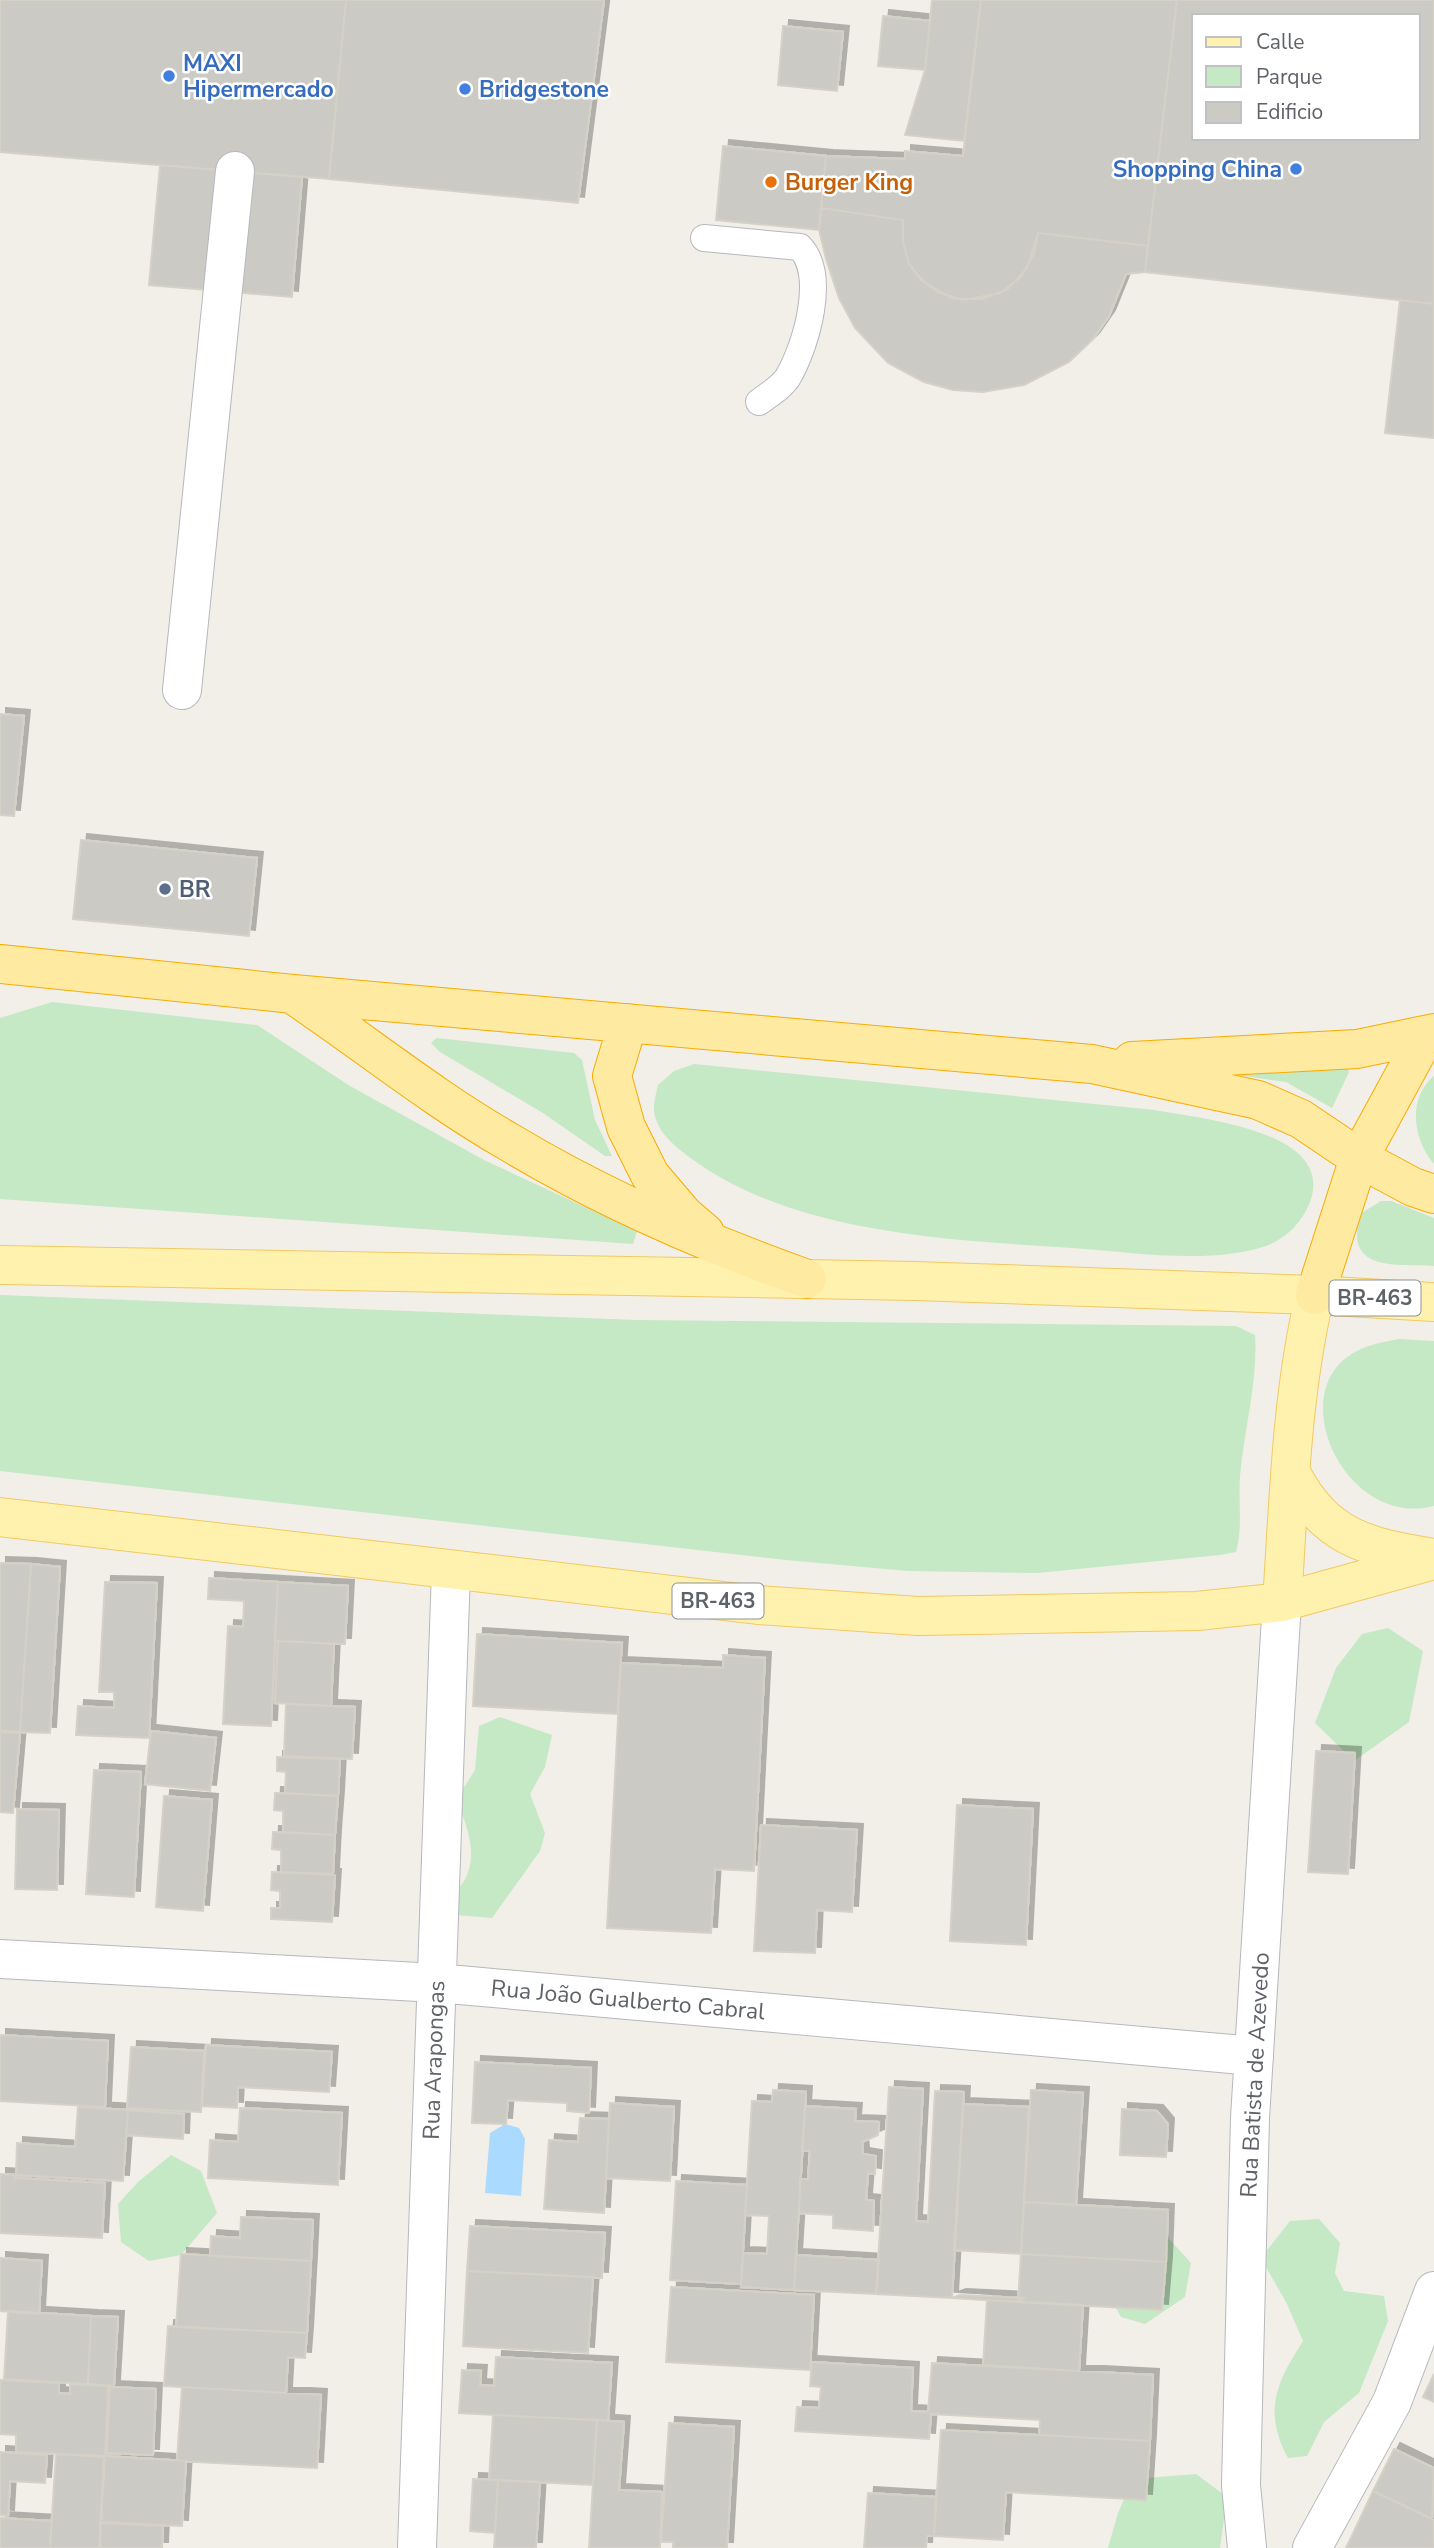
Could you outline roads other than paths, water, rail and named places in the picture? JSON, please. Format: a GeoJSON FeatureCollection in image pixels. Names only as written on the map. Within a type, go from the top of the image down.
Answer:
{"type":"FeatureCollection","features":[{"type":"Feature","properties":{"kind":"highway"},"geometry":{"type":"LineString","coordinates":[[9,968],[1092,1064],[1258,1100],[1301,1119],[1359,1158],[1413,1187],[1434,1194]]}},
{"type":"Feature","properties":{"kind":"highway"},"geometry":{"type":"LineString","coordinates":[[293,995],[506,1141],[625,1206],[725,1250],[807,1279]]}},
{"type":"Feature","properties":{"kind":"highway"},"geometry":{"type":"LineString","coordinates":[[628,1023],[612,1076],[626,1127],[650,1175],[684,1215],[725,1250]]}},
{"type":"Feature","properties":{"kind":"highway"},"geometry":{"type":"LineString","coordinates":[[1092,1064],[1204,1055],[1357,1049],[1430,1034]]}},
{"type":"Feature","properties":{"kind":"highway"},"geometry":{"type":"LineString","coordinates":[[1315,1295],[1359,1158],[1430,1034]]}},
{"type":"Feature","properties":{"kind":"main road","name":"BR-463"},"geometry":{"type":"LineString","coordinates":[[0,1265],[807,1279],[1315,1295],[1434,1302]]}},
{"type":"Feature","properties":{"kind":"main road"},"geometry":{"type":"LineString","coordinates":[[1282,1602],[1291,1473],[1305,1339],[1315,1295]]}},
{"type":"Feature","properties":{"kind":"main road"},"geometry":{"type":"LineString","coordinates":[[1291,1473],[1305,1499],[1336,1531],[1392,1552],[1434,1559]]}},
{"type":"Feature","properties":{"kind":"main road","name":"BR-463"},"geometry":{"type":"LineString","coordinates":[[0,1517],[758,1605],[918,1616],[1197,1611],[1282,1602],[1434,1559]]}},
{"type":"Feature","properties":{"kind":"street"},"geometry":{"type":"LineString","coordinates":[[182,690],[235,171]]}},
{"type":"Feature","properties":{"kind":"street","name":"Rua Arapongas"},"geometry":{"type":"LineString","coordinates":[[417,2548],[451,1571]]}},
{"type":"Feature","properties":{"kind":"street","name":"Rua Batista de Azevedo"},"geometry":{"type":"LineString","coordinates":[[1247,2548],[1241,2486],[1254,2056],[1282,1602]]}},
{"type":"Feature","properties":{"kind":"street","name":"Rua João Gualberto Cabral"},"geometry":{"type":"LineString","coordinates":[[0,1959],[437,1983],[1254,2056]]}},
{"type":"Feature","properties":{"kind":"street"},"geometry":{"type":"LineString","coordinates":[[1312,2548],[1392,2402],[1434,2291]]}},
{"type":"Feature","properties":{"kind":"lane"},"geometry":{"type":"LineString","coordinates":[[704,238],[800,247],[811,262],[813,296],[801,348],[787,379],[759,402]]}},
{"type":"Feature","properties":{"kind":"water"},"geometry":{"type":"Polygon","coordinates":[[[505,2124],[519,2128],[525,2139],[521,2196],[485,2193],[490,2133],[505,2124]]]}},
{"type":"Feature","properties":{"kind":"place","name":"MAXI Hipermercado"},"geometry":{"type":"Point","coordinates":[169,76]}},
{"type":"Feature","properties":{"kind":"place","name":"Bridgestone"},"geometry":{"type":"Point","coordinates":[465,89]}},
{"type":"Feature","properties":{"kind":"place","name":"Shopping China"},"geometry":{"type":"Point","coordinates":[1296,169]}},
{"type":"Feature","properties":{"kind":"place","name":"Burger King"},"geometry":{"type":"Point","coordinates":[771,182]}},
{"type":"Feature","properties":{"kind":"place","name":"BR"},"geometry":{"type":"Point","coordinates":[165,889]}}]}
